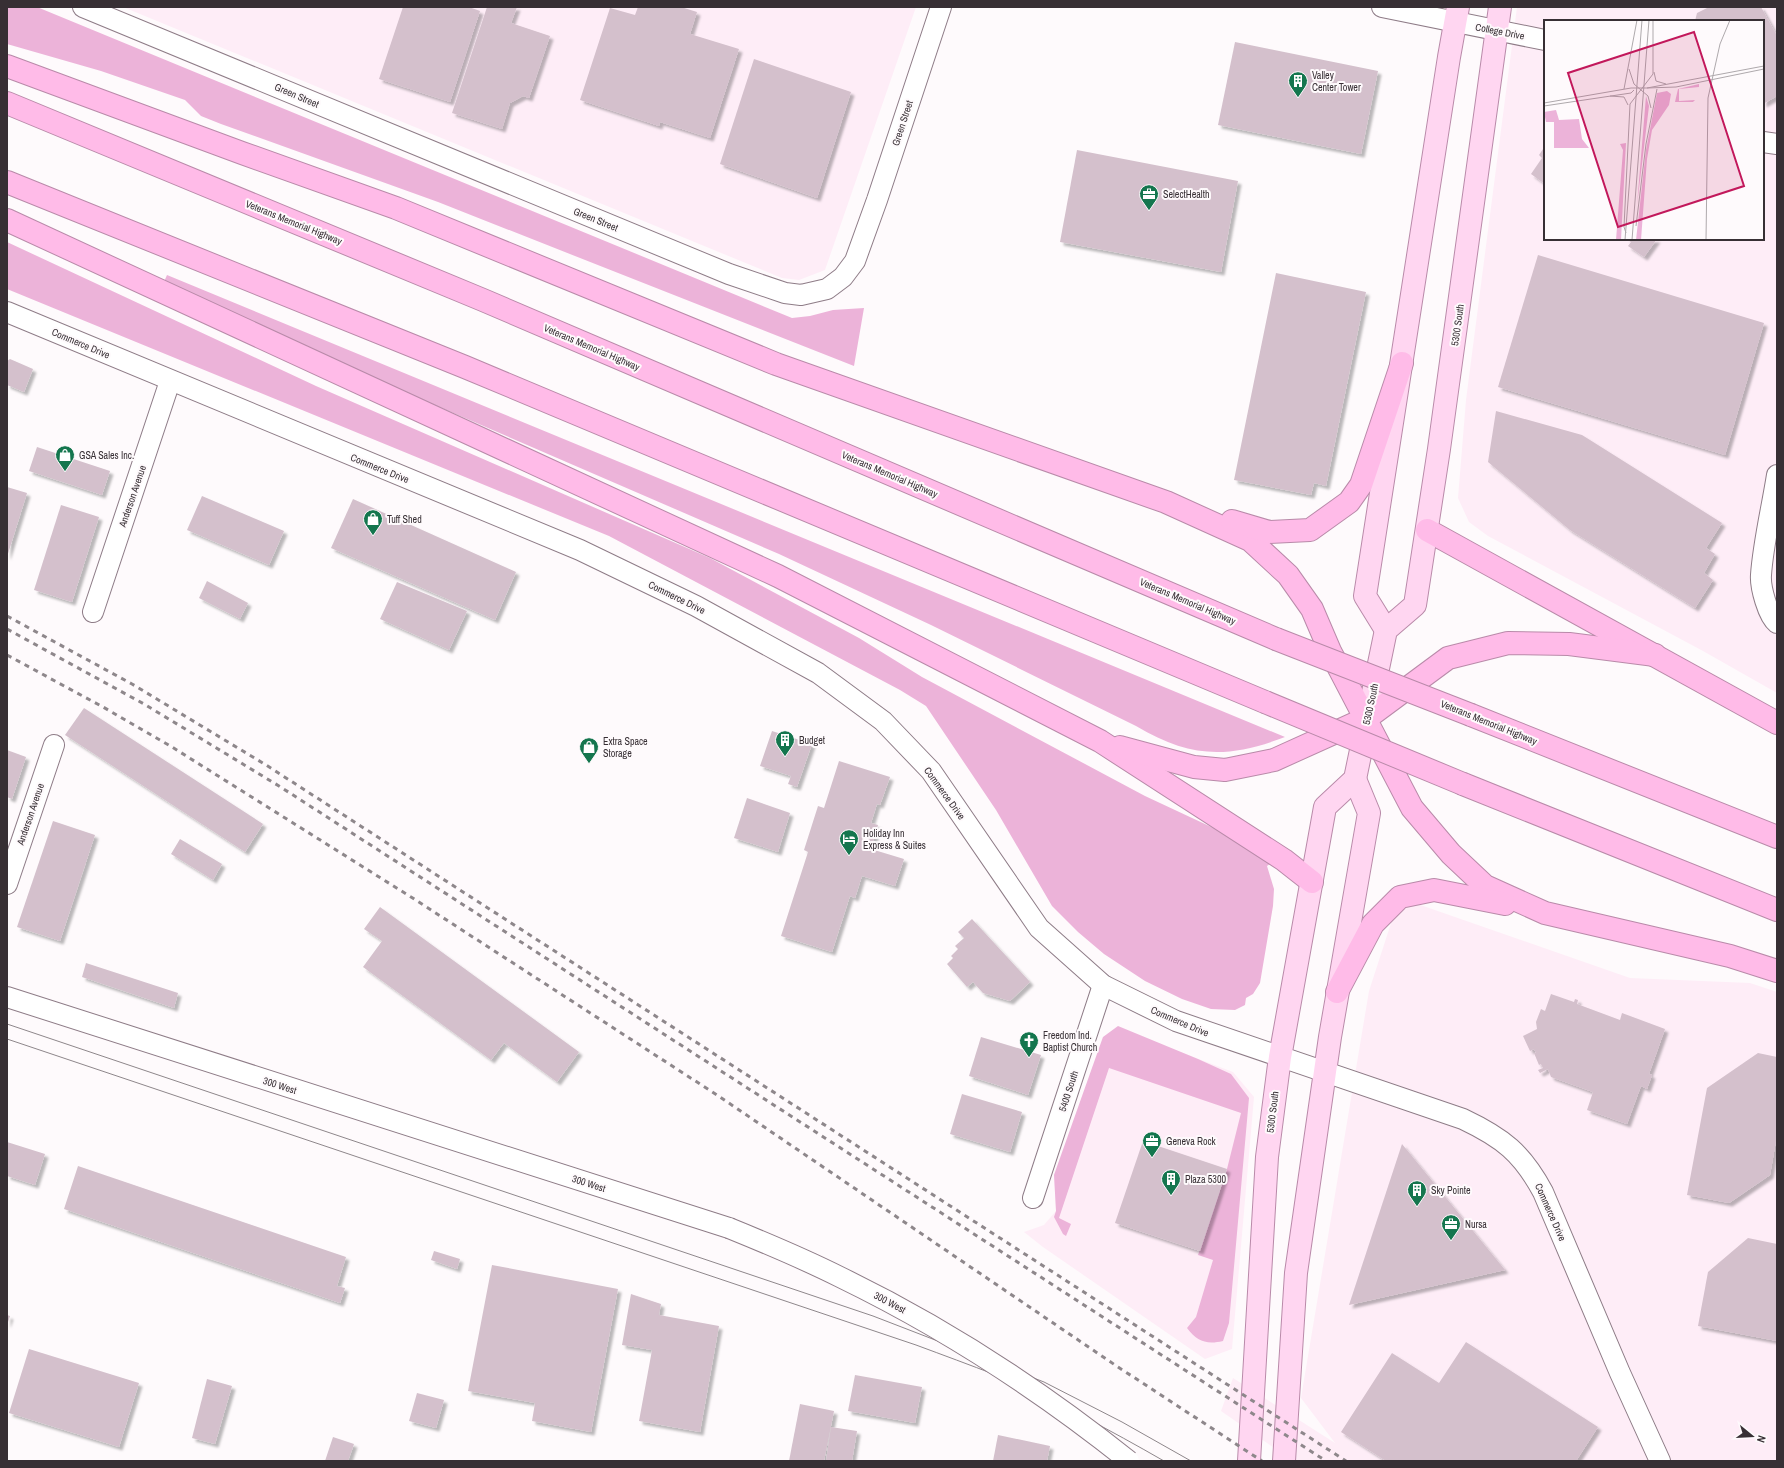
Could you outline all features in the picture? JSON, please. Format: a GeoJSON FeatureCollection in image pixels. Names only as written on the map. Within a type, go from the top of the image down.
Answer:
{"type":"FeatureCollection","features":[{"type":"Feature","properties":{"kind":"highway"},"geometry":{"type":"LineString","coordinates":[[7,66],[396,208],[776,364],[1166,502],[1269,532],[1310,530],[1349,502],[1361,486],[1402,363]]}},
{"type":"Feature","properties":{"kind":"highway","name":"Veterans Memorial Highway"},"geometry":{"type":"LineString","coordinates":[[7,103],[483,300],[1276,638],[1777,837]]}},
{"type":"Feature","properties":{"kind":"highway"},"geometry":{"type":"LineString","coordinates":[[7,182],[465,367],[1463,784],[1777,910]]}},
{"type":"Feature","properties":{"kind":"highway"},"geometry":{"type":"LineString","coordinates":[[7,220],[778,576],[1100,741],[1284,860],[1312,882]]}},
{"type":"Feature","properties":{"kind":"highway"},"geometry":{"type":"LineString","coordinates":[[1166,502],[1250,540],[1288,575],[1312,609],[1330,650],[1367,718],[1412,808],[1451,854],[1485,886],[1545,913]]}},
{"type":"Feature","properties":{"kind":"highway"},"geometry":{"type":"LineString","coordinates":[[1427,530],[1777,723]]}},
{"type":"Feature","properties":{"kind":"highway"},"geometry":{"type":"LineString","coordinates":[[1100,741],[1194,767],[1225,770],[1274,760],[1367,718],[1448,658],[1508,643],[1569,644],[1655,655]]}},
{"type":"Feature","properties":{"kind":"highway"},"geometry":{"type":"LineString","coordinates":[[1337,992],[1373,924],[1400,897],[1434,890],[1545,913],[1730,956],[1777,971]]}},
{"type":"Feature","properties":{"kind":"main road","name":"5300 South"},"geometry":{"type":"LineString","coordinates":[[1249,1461],[1267,1157],[1280,1057],[1325,807],[1355,779],[1386,630],[1415,605],[1440,442],[1500,7]]}},
{"type":"Feature","properties":{"kind":"main road"},"geometry":{"type":"LineString","coordinates":[[1386,630],[1365,596],[1457,15]]}},
{"type":"Feature","properties":{"kind":"main road"},"geometry":{"type":"LineString","coordinates":[[1284,1461],[1296,1274],[1337,992],[1369,813],[1355,779]]}},
{"type":"Feature","properties":{"kind":"street","name":"Green Street"},"geometry":{"type":"LineString","coordinates":[[83,7],[729,274],[785,293],[801,295],[827,289],[844,277],[855,262],[878,200],[942,7]]}},
{"type":"Feature","properties":{"kind":"street"},"geometry":{"type":"LineString","coordinates":[[1382,7],[1457,15]]}},
{"type":"Feature","properties":{"kind":"street","name":"College Drive"},"geometry":{"type":"LineString","coordinates":[[1457,15],[1497,31],[1544,40]]}},
{"type":"Feature","properties":{"kind":"street"},"geometry":{"type":"LineString","coordinates":[[1764,142],[1777,144]]}},
{"type":"Feature","properties":{"kind":"street","name":"Commerce Drive"},"geometry":{"type":"LineString","coordinates":[[7,312],[580,550],[696,606],[818,672],[883,721],[931,771],[1038,928],[1103,985],[1176,1021],[1464,1119],[1483,1128],[1512,1148],[1533,1173],[1544,1192],[1620,1373],[1660,1461]]}},
{"type":"Feature","properties":{"kind":"street","name":"Anderson Avenue"},"geometry":{"type":"LineString","coordinates":[[93,612],[170,381]]}},
{"type":"Feature","properties":{"kind":"street"},"geometry":{"type":"LineString","coordinates":[[1777,476],[1761,577],[1768,611],[1777,623]]}},
{"type":"Feature","properties":{"kind":"street"},"geometry":{"type":"LineString","coordinates":[[1766,599],[1777,580]]}},
{"type":"Feature","properties":{"kind":"street","name":"Anderson Avenue"},"geometry":{"type":"LineString","coordinates":[[7,884],[54,745]]}},
{"type":"Feature","properties":{"kind":"street","name":"5400 South"},"geometry":{"type":"LineString","coordinates":[[1033,1198],[1103,985]]}},
{"type":"Feature","properties":{"kind":"street","name":"300 West"},"geometry":{"type":"LineString","coordinates":[[7,997],[729,1228],[840,1276],[946,1334],[1048,1399],[1129,1461]]}},
{"type":"Feature","properties":{"kind":"shaded area"},"geometry":{"type":"Polygon","coordinates":[[[7,7],[37,7],[792,318],[810,316],[833,310],[864,308],[854,366],[438,202],[221,124],[201,116],[185,100],[101,71],[7,44],[7,7]]]}},
{"type":"Feature","properties":{"kind":"shaded area"},"geometry":{"type":"Polygon","coordinates":[[[123,7],[916,7],[825,270],[799,280],[782,278],[123,7]]]}},
{"type":"Feature","properties":{"kind":"shaded area"},"geometry":{"type":"Polygon","coordinates":[[[1517,7],[1777,7],[1777,693],[1703,651],[1488,536],[1469,522],[1458,498],[1466,400],[1517,7]]]}},
{"type":"Feature","properties":{"kind":"shaded area"},"geometry":{"type":"Polygon","coordinates":[[[7,242],[316,386],[710,558],[859,638],[922,677],[1145,796],[1237,839],[1270,864],[1267,866],[1274,889],[1273,906],[1260,983],[1253,994],[1246,998],[1245,1005],[1235,1010],[1211,1009],[1182,999],[1145,981],[1104,954],[1078,932],[1052,906],[996,810],[926,706],[900,690],[609,536],[7,289],[7,242]]]}},
{"type":"Feature","properties":{"kind":"shaded area"},"geometry":{"type":"Polygon","coordinates":[[[167,275],[1285,737],[1245,749],[1227,752],[1209,752],[1174,744],[1156,737],[931,625],[779,554],[347,367],[163,284],[167,275]]]}},
{"type":"Feature","properties":{"kind":"shaded area"},"geometry":{"type":"Polygon","coordinates":[[[1409,901],[1630,978],[1750,983],[1777,992],[1777,1461],[1293,1461],[1221,1411],[1233,1378],[1335,1443],[1301,1398],[1369,991],[1394,914],[1409,901]]]}},
{"type":"Feature","properties":{"kind":"shaded area"},"geometry":{"type":"Polygon","coordinates":[[[1118,1026],[1231,1074],[1249,1098],[1229,1323],[1223,1341],[1202,1341],[1194,1336],[1187,1328],[1196,1317],[1213,1260],[1198,1255],[1227,1169],[1241,1113],[1109,1068],[1059,1218],[1071,1224],[1066,1236],[1063,1234],[1054,1217],[1056,1211],[1054,1175],[1103,1037],[1118,1026]]]}},
{"type":"Feature","properties":{"kind":"shaded area"},"geometry":{"type":"Polygon","coordinates":[[[1103,1037],[1175,1050],[1233,1072],[1254,1097],[1232,1349],[1205,1359],[1043,1247],[1024,1232],[1044,1225],[1056,1211],[1054,1175],[1103,1037]]]}},
{"type":"Feature","properties":{"kind":"building"},"geometry":{"type":"Polygon","coordinates":[[[403,7],[469,7],[480,11],[450,102],[379,79],[403,7]]]}},
{"type":"Feature","properties":{"kind":"building"},"geometry":{"type":"Polygon","coordinates":[[[487,7],[517,7],[511,23],[550,36],[529,98],[523,96],[510,103],[502,129],[452,113],[487,7]]]}},
{"type":"Feature","properties":{"kind":"building"},"geometry":{"type":"Polygon","coordinates":[[[638,7],[681,7],[697,12],[690,34],[739,49],[710,138],[660,122],[659,126],[580,100],[610,8],[635,15],[638,7]]]}},
{"type":"Feature","properties":{"kind":"building"},"geometry":{"type":"Polygon","coordinates":[[[1709,7],[1761,7],[1777,36],[1777,96],[1764,103],[1764,20],[1695,20],[1697,13],[1709,7]]]}},
{"type":"Feature","properties":{"kind":"building","name":"Valley Center Tower"},"geometry":{"type":"Polygon","coordinates":[[[1235,42],[1378,71],[1361,154],[1218,125],[1235,42]]]}},
{"type":"Feature","properties":{"kind":"building"},"geometry":{"type":"Polygon","coordinates":[[[754,59],[851,92],[817,198],[720,164],[754,59]]]}},
{"type":"Feature","properties":{"kind":"building"},"geometry":{"type":"Polygon","coordinates":[[[1544,148],[1544,183],[1531,174],[1542,158],[1539,155],[1544,148]]]}},
{"type":"Feature","properties":{"kind":"building","name":"SelectHealth"},"geometry":{"type":"Polygon","coordinates":[[[1077,150],[1238,181],[1221,272],[1060,242],[1077,150]]]}},
{"type":"Feature","properties":{"kind":"building"},"geometry":{"type":"Polygon","coordinates":[[[1628,240],[1656,240],[1644,257],[1628,246],[1631,242],[1628,240]]]}},
{"type":"Feature","properties":{"kind":"building"},"geometry":{"type":"Polygon","coordinates":[[[1538,255],[1764,323],[1725,455],[1498,387],[1538,255]]]}},
{"type":"Feature","properties":{"kind":"building"},"geometry":{"type":"Polygon","coordinates":[[[1276,273],[1366,292],[1326,486],[1314,483],[1311,495],[1234,480],[1276,273]]]}},
{"type":"Feature","properties":{"kind":"building"},"geometry":{"type":"Polygon","coordinates":[[[10,359],[33,369],[24,392],[7,385],[7,361],[10,359]]]}},
{"type":"Feature","properties":{"kind":"building"},"geometry":{"type":"Polygon","coordinates":[[[1496,411],[1582,435],[1722,523],[1706,548],[1715,554],[1704,573],[1713,580],[1695,608],[1570,530],[1488,462],[1496,411]]]}},
{"type":"Feature","properties":{"kind":"building"},"geometry":{"type":"Polygon","coordinates":[[[37,447],[110,471],[102,495],[29,471],[37,447]]]}},
{"type":"Feature","properties":{"kind":"building"},"geometry":{"type":"Polygon","coordinates":[[[7,487],[27,493],[7,557],[7,487]]]}},
{"type":"Feature","properties":{"kind":"building"},"geometry":{"type":"Polygon","coordinates":[[[202,496],[284,531],[269,565],[187,530],[202,496]]]}},
{"type":"Feature","properties":{"kind":"building"},"geometry":{"type":"Polygon","coordinates":[[[353,499],[516,572],[495,620],[331,548],[353,499]]]}},
{"type":"Feature","properties":{"kind":"building"},"geometry":{"type":"Polygon","coordinates":[[[61,505],[99,517],[72,602],[34,590],[61,505]]]}},
{"type":"Feature","properties":{"kind":"building"},"geometry":{"type":"Polygon","coordinates":[[[207,581],[248,603],[240,619],[199,598],[207,581]]]}},
{"type":"Feature","properties":{"kind":"building"},"geometry":{"type":"Polygon","coordinates":[[[397,582],[467,611],[449,650],[380,619],[397,582]]]}},
{"type":"Feature","properties":{"kind":"building"},"geometry":{"type":"Polygon","coordinates":[[[84,708],[263,824],[245,852],[65,735],[84,708]]]}},
{"type":"Feature","properties":{"kind":"building","name":"Budget"},"geometry":{"type":"Polygon","coordinates":[[[772,731],[812,744],[797,787],[788,784],[791,776],[760,766],[772,731]]]}},
{"type":"Feature","properties":{"kind":"building"},"geometry":{"type":"Polygon","coordinates":[[[7,750],[26,757],[12,799],[7,797],[7,750]]]}},
{"type":"Feature","properties":{"kind":"building","name":"Holiday Inn Express & Suites"},"geometry":{"type":"Polygon","coordinates":[[[839,761],[890,777],[880,805],[877,804],[871,823],[878,825],[871,849],[904,859],[895,886],[862,876],[855,898],[850,896],[832,952],[781,936],[808,852],[804,850],[818,806],[824,808],[839,761]]]}},
{"type":"Feature","properties":{"kind":"building"},"geometry":{"type":"Polygon","coordinates":[[[747,798],[790,813],[778,852],[734,838],[747,798]]]}},
{"type":"Feature","properties":{"kind":"building"},"geometry":{"type":"Polygon","coordinates":[[[53,821],[95,835],[60,941],[17,927],[53,821]]]}},
{"type":"Feature","properties":{"kind":"building"},"geometry":{"type":"Polygon","coordinates":[[[180,839],[222,864],[213,880],[171,854],[180,839]]]}},
{"type":"Feature","properties":{"kind":"building"},"geometry":{"type":"Polygon","coordinates":[[[380,907],[579,1052],[557,1082],[504,1043],[491,1060],[363,967],[382,941],[364,929],[380,907]]]}},
{"type":"Feature","properties":{"kind":"building"},"geometry":{"type":"Polygon","coordinates":[[[972,919],[1030,982],[1010,1001],[983,993],[973,982],[967,987],[947,964],[953,958],[951,956],[958,949],[955,946],[964,938],[958,932],[972,919]]]}},
{"type":"Feature","properties":{"kind":"building"},"geometry":{"type":"Polygon","coordinates":[[[86,963],[178,993],[174,1008],[82,977],[86,963]]]}},
{"type":"Feature","properties":{"kind":"building"},"geometry":{"type":"Polygon","coordinates":[[[1551,994],[1574,1002],[1575,999],[1578,1000],[1577,1004],[1620,1020],[1622,1013],[1665,1029],[1649,1074],[1652,1075],[1647,1089],[1641,1086],[1627,1124],[1587,1110],[1593,1092],[1551,1077],[1548,1069],[1540,1073],[1538,1070],[1543,1068],[1541,1064],[1539,1065],[1534,1049],[1530,1051],[1523,1036],[1537,1029],[1536,1022],[1541,1009],[1545,1011],[1551,994]]]}},
{"type":"Feature","properties":{"kind":"building"},"geometry":{"type":"Polygon","coordinates":[[[981,1037],[1041,1055],[1028,1095],[969,1076],[981,1037]]]}},
{"type":"Feature","properties":{"kind":"building"},"geometry":{"type":"Polygon","coordinates":[[[1758,1053],[1777,1057],[1777,1135],[1770,1175],[1729,1203],[1687,1195],[1707,1088],[1758,1053]]]}},
{"type":"Feature","properties":{"kind":"building"},"geometry":{"type":"Polygon","coordinates":[[[962,1094],[1022,1112],[1010,1152],[950,1134],[962,1094]]]}},
{"type":"Feature","properties":{"kind":"building","name":"Plaza 5300"},"geometry":{"type":"Polygon","coordinates":[[[1143,1141],[1227,1169],[1200,1251],[1115,1223],[1143,1141]]]}},
{"type":"Feature","properties":{"kind":"building"},"geometry":{"type":"Polygon","coordinates":[[[7,1142],[45,1154],[35,1185],[7,1176],[7,1142]]]}},
{"type":"Feature","properties":{"kind":"building","name":"Sky Pointe"},"geometry":{"type":"Polygon","coordinates":[[[1402,1144],[1505,1270],[1349,1305],[1402,1144]]]}},
{"type":"Feature","properties":{"kind":"building"},"geometry":{"type":"Polygon","coordinates":[[[78,1166],[346,1257],[337,1286],[345,1288],[340,1303],[64,1209],[78,1166]]]}},
{"type":"Feature","properties":{"kind":"building"},"geometry":{"type":"Polygon","coordinates":[[[1748,1238],[1777,1244],[1777,1341],[1698,1326],[1708,1272],[1748,1238]]]}},
{"type":"Feature","properties":{"kind":"building"},"geometry":{"type":"Polygon","coordinates":[[[434,1251],[460,1259],[457,1269],[431,1260],[434,1251]]]}},
{"type":"Feature","properties":{"kind":"building"},"geometry":{"type":"Polygon","coordinates":[[[492,1265],[618,1289],[591,1432],[532,1421],[535,1403],[468,1391],[492,1265]]]}},
{"type":"Feature","properties":{"kind":"building"},"geometry":{"type":"Polygon","coordinates":[[[631,1294],[661,1304],[659,1315],[719,1326],[700,1432],[639,1421],[652,1350],[622,1345],[631,1294]]]}},
{"type":"Feature","properties":{"kind":"building"},"geometry":{"type":"Polygon","coordinates":[[[7,1315],[10,1316],[7,1325],[7,1315]]]}},
{"type":"Feature","properties":{"kind":"building"},"geometry":{"type":"Polygon","coordinates":[[[1466,1342],[1598,1427],[1576,1461],[1386,1461],[1341,1432],[1392,1353],[1439,1383],[1466,1342]]]}},
{"type":"Feature","properties":{"kind":"building"},"geometry":{"type":"Polygon","coordinates":[[[29,1349],[139,1383],[119,1447],[9,1413],[29,1349]]]}},
{"type":"Feature","properties":{"kind":"building"},"geometry":{"type":"Polygon","coordinates":[[[855,1375],[922,1387],[915,1423],[848,1411],[855,1375]]]}},
{"type":"Feature","properties":{"kind":"building"},"geometry":{"type":"Polygon","coordinates":[[[207,1379],[232,1386],[215,1444],[192,1438],[207,1379]]]}},
{"type":"Feature","properties":{"kind":"building"},"geometry":{"type":"Polygon","coordinates":[[[417,1393],[444,1400],[436,1428],[409,1421],[417,1393]]]}},
{"type":"Feature","properties":{"kind":"building"},"geometry":{"type":"Polygon","coordinates":[[[800,1404],[834,1411],[824,1461],[789,1461],[800,1404]]]}},
{"type":"Feature","properties":{"kind":"building"},"geometry":{"type":"Polygon","coordinates":[[[831,1427],[857,1431],[852,1461],[826,1461],[831,1427]]]}},
{"type":"Feature","properties":{"kind":"building"},"geometry":{"type":"Polygon","coordinates":[[[998,1435],[1050,1446],[1047,1461],[993,1461],[998,1435]]]}},
{"type":"Feature","properties":{"kind":"building"},"geometry":{"type":"Polygon","coordinates":[[[333,1437],[354,1444],[348,1461],[325,1461],[333,1437]]]}},
{"type":"Feature","properties":{"kind":"tram line"},"geometry":{"type":"LineString","coordinates":[[7,1024],[873,1316],[1044,1382],[1122,1422],[1191,1461]]}},
{"type":"Feature","properties":{"kind":"tram line"},"geometry":{"type":"LineString","coordinates":[[7,1039],[916,1345],[996,1375],[1039,1395],[1164,1461]]}},
{"type":"Feature","properties":{"kind":"railway"},"geometry":{"type":"LineString","coordinates":[[7,616],[132,684],[266,765],[1346,1461]]}},
{"type":"Feature","properties":{"kind":"railway"},"geometry":{"type":"LineString","coordinates":[[7,629],[144,704],[279,786],[1326,1461]]}},
{"type":"Feature","properties":{"kind":"railway"},"geometry":{"type":"LineString","coordinates":[[7,655],[103,707],[172,747],[411,897],[717,1095],[1118,1367],[1262,1461]]}},
{"type":"Feature","properties":{"kind":"place","name":"Valley Center Tower"},"geometry":{"type":"Point","coordinates":[1298,98]}},
{"type":"Feature","properties":{"kind":"place","name":"SelectHealth"},"geometry":{"type":"Point","coordinates":[1149,211]}},
{"type":"Feature","properties":{"kind":"place","name":"GSA Sales Inc."},"geometry":{"type":"Point","coordinates":[65,472]}},
{"type":"Feature","properties":{"kind":"place","name":"Tuff Shed"},"geometry":{"type":"Point","coordinates":[373,536]}},
{"type":"Feature","properties":{"kind":"place","name":"Budget"},"geometry":{"type":"Point","coordinates":[785,757]}},
{"type":"Feature","properties":{"kind":"place","name":"Extra Space Storage"},"geometry":{"type":"Point","coordinates":[589,764]}},
{"type":"Feature","properties":{"kind":"place","name":"Holiday Inn Express & Suites"},"geometry":{"type":"Point","coordinates":[849,856]}},
{"type":"Feature","properties":{"kind":"place","name":"Freedom Ind. Baptist Church"},"geometry":{"type":"Point","coordinates":[1029,1058]}},
{"type":"Feature","properties":{"kind":"place","name":"Geneva Rock"},"geometry":{"type":"Point","coordinates":[1152,1158]}},
{"type":"Feature","properties":{"kind":"place","name":"Plaza 5300"},"geometry":{"type":"Point","coordinates":[1171,1196]}},
{"type":"Feature","properties":{"kind":"place","name":"Sky Pointe"},"geometry":{"type":"Point","coordinates":[1417,1207]}},
{"type":"Feature","properties":{"kind":"place","name":"Nursa"},"geometry":{"type":"Point","coordinates":[1451,1241]}}]}
